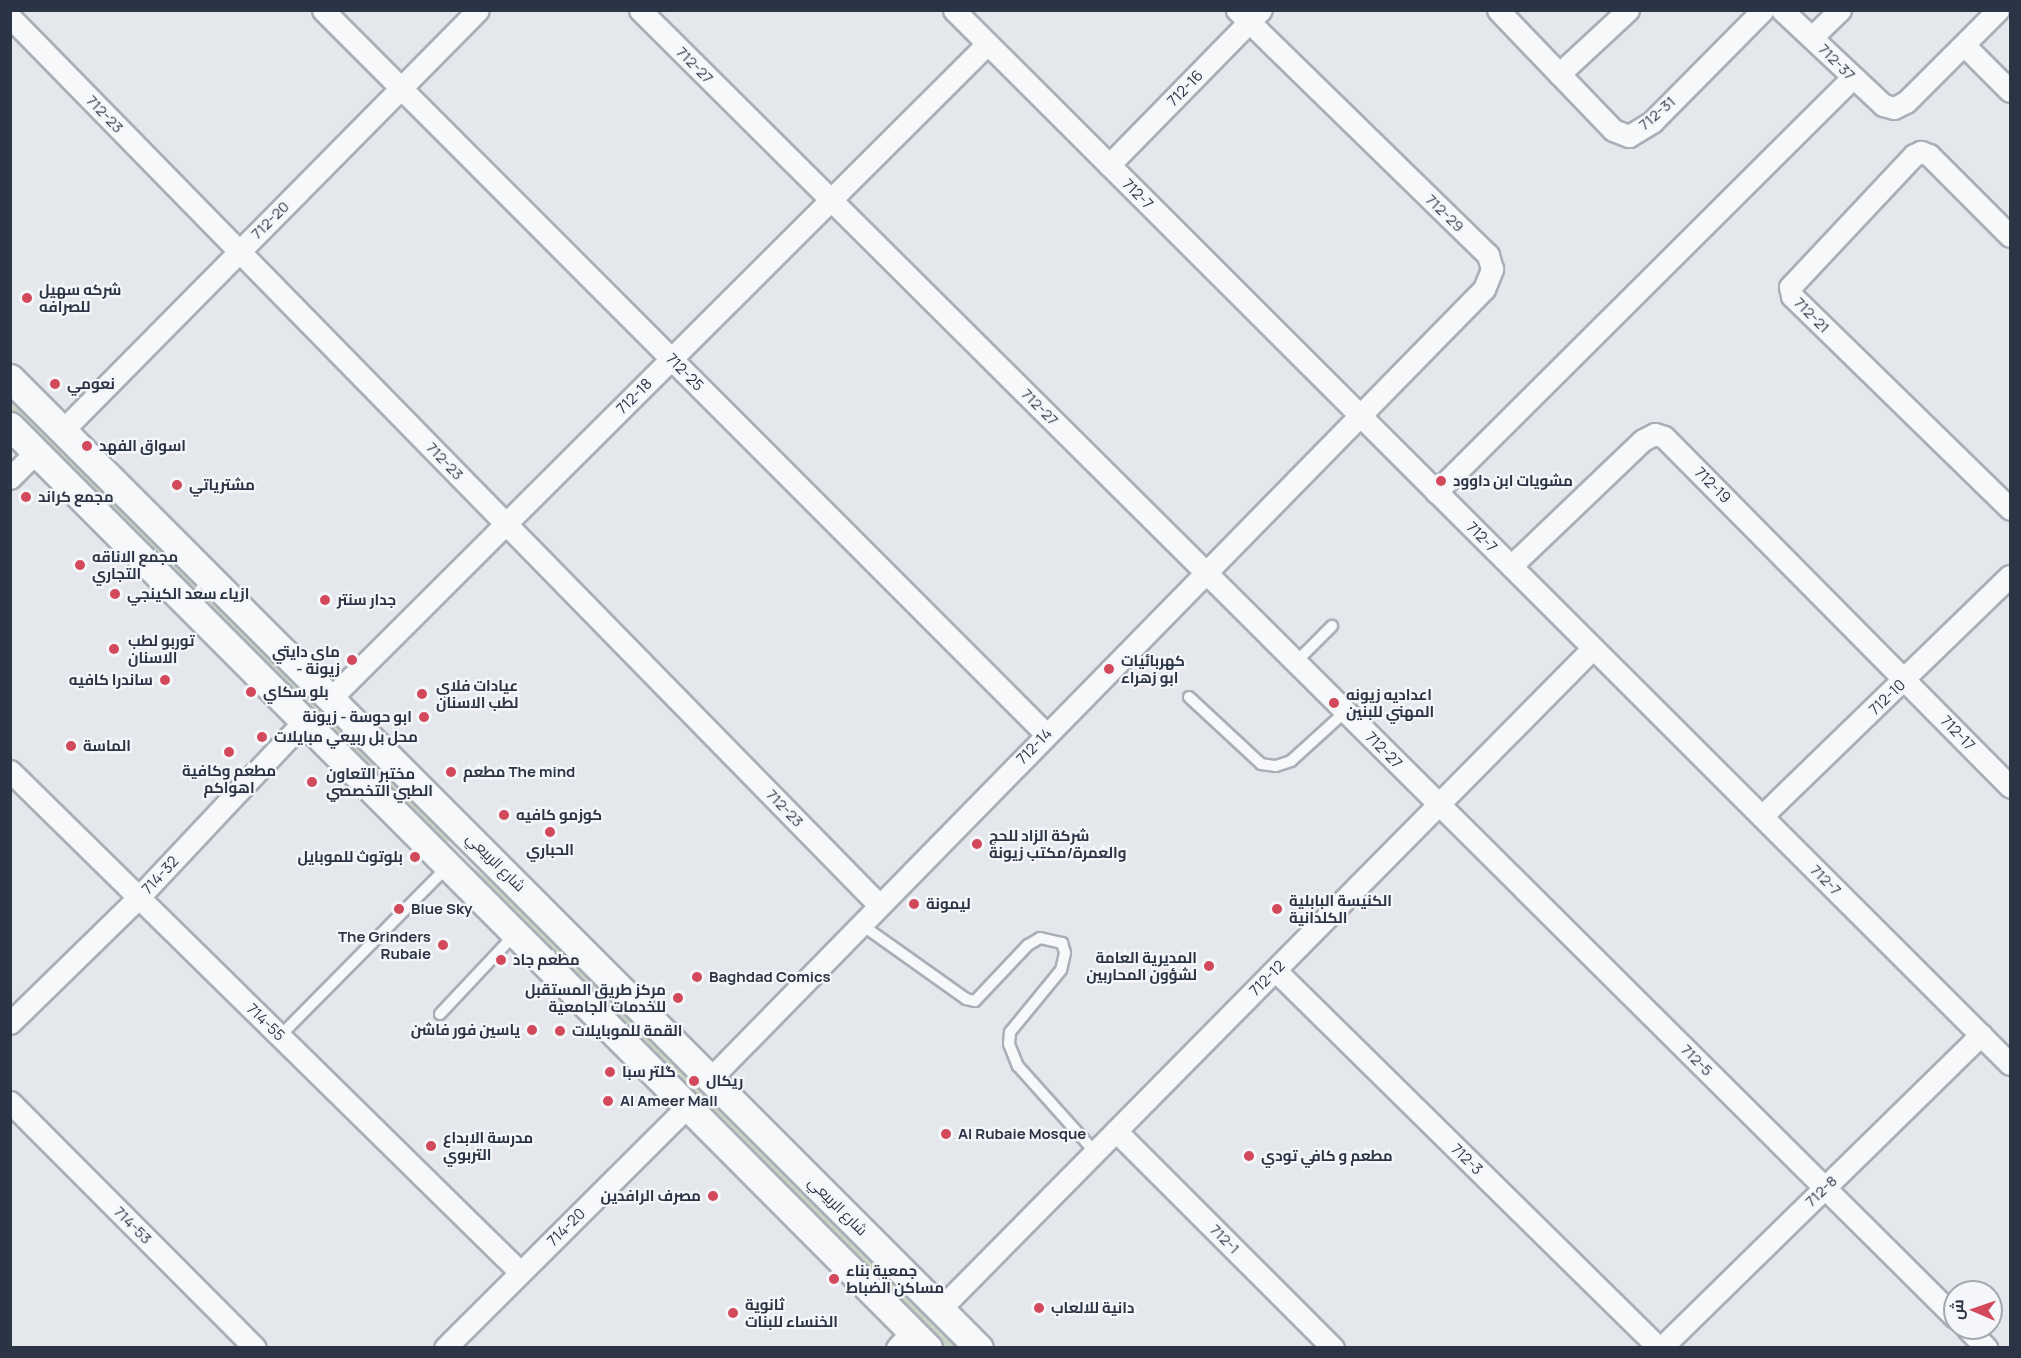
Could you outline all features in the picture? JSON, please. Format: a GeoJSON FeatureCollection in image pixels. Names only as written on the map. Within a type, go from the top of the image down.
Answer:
{"type":"FeatureCollection","features":[{"type":"Feature","properties":{"kind":"street","name":"712-25"},"geometry":{"type":"LineString","coordinates":[[323,10],[1046,734]]}},
{"type":"Feature","properties":{"kind":"street","name":"712-20"},"geometry":{"type":"LineString","coordinates":[[63,430],[478,10]]}},
{"type":"Feature","properties":{"kind":"street","name":"712-27"},"geometry":{"type":"LineString","coordinates":[[640,10],[1439,804]]}},
{"type":"Feature","properties":{"kind":"street","name":"712-7"},"geometry":{"type":"LineString","coordinates":[[954,10],[2010,1064]]}},
{"type":"Feature","properties":{"kind":"street","name":"712-31"},"geometry":{"type":"LineString","coordinates":[[1498,10],[1612,130],[1629,136],[1652,122],[1763,10]]}},
{"type":"Feature","properties":{"kind":"street"},"geometry":{"type":"LineString","coordinates":[[1559,74],[1628,10]]}},
{"type":"Feature","properties":{"kind":"street","name":"712-37"},"geometry":{"type":"LineString","coordinates":[[1782,10],[1852,78],[1883,105],[1894,108],[1906,102],[1964,45]]}},
{"type":"Feature","properties":{"kind":"street"},"geometry":{"type":"LineString","coordinates":[[1812,37],[1840,10]]}},
{"type":"Feature","properties":{"kind":"street"},"geometry":{"type":"LineString","coordinates":[[1998,10],[1964,45],[2010,90]]}},
{"type":"Feature","properties":{"kind":"street","name":"712-16"},"geometry":{"type":"LineString","coordinates":[[1109,165],[1249,15]]}},
{"type":"Feature","properties":{"kind":"street","name":"712-29"},"geometry":{"type":"LineString","coordinates":[[1249,15],[1488,255],[1492,269],[1484,289],[1358,414]]}},
{"type":"Feature","properties":{"kind":"street","name":"712-23"},"geometry":{"type":"LineString","coordinates":[[10,17],[879,905]]}},
{"type":"Feature","properties":{"kind":"street","name":"712-18"},"geometry":{"type":"LineString","coordinates":[[332,697],[987,44]]}},
{"type":"Feature","properties":{"kind":"street"},"geometry":{"type":"LineString","coordinates":[[1436,492],[1852,78]]}},
{"type":"Feature","properties":{"kind":"street","name":"712-21"},"geometry":{"type":"LineString","coordinates":[[2010,236],[1929,155],[1922,152],[1906,163],[1790,287],[1792,296],[2010,509]]}},
{"type":"Feature","properties":{"kind":"street","name":"شارع الربيعي"},"geometry":{"type":"LineString","coordinates":[[10,378],[332,697],[979,1347]]}},
{"type":"Feature","properties":{"kind":"street","name":"712-14"},"geometry":{"type":"LineString","coordinates":[[711,1078],[862,926],[879,905],[1358,414]]}},
{"type":"Feature","properties":{"kind":"street"},"geometry":{"type":"LineString","coordinates":[[10,426],[688,1107],[912,1342]]}},
{"type":"Feature","properties":{"kind":"street","name":"712-19"},"geometry":{"type":"LineString","coordinates":[[1511,566],[1643,440],[1654,434],[1664,437],[1906,679]]}},
{"type":"Feature","properties":{"kind":"street"},"geometry":{"type":"LineString","coordinates":[[10,478],[36,452]]}},
{"type":"Feature","properties":{"kind":"street","name":"712-10"},"geometry":{"type":"LineString","coordinates":[[1762,816],[2010,576]]}},
{"type":"Feature","properties":{"kind":"street","name":"712-12"},"geometry":{"type":"LineString","coordinates":[[940,1309],[1593,648]]}},
{"type":"Feature","properties":{"kind":"street","name":"712-17"},"geometry":{"type":"LineString","coordinates":[[1906,679],[2010,787]]}},
{"type":"Feature","properties":{"kind":"street","name":"714-32"},"geometry":{"type":"LineString","coordinates":[[10,1023],[139,897],[304,721]]}},
{"type":"Feature","properties":{"kind":"street","name":"714-55"},"geometry":{"type":"LineString","coordinates":[[10,771],[520,1272]]}},
{"type":"Feature","properties":{"kind":"street","name":"712-5"},"geometry":{"type":"LineString","coordinates":[[1439,804],[1943,1305]]}},
{"type":"Feature","properties":{"kind":"street"},"geometry":{"type":"LineString","coordinates":[[448,866],[474,839]]}},
{"type":"Feature","properties":{"kind":"street","name":"712-3"},"geometry":{"type":"LineString","coordinates":[[1275,970],[1660,1347]]}},
{"type":"Feature","properties":{"kind":"street","name":"712-8"},"geometry":{"type":"LineString","coordinates":[[1660,1347],[1981,1035]]}},
{"type":"Feature","properties":{"kind":"street","name":"714-53"},"geometry":{"type":"LineString","coordinates":[[10,1102],[255,1347]]}},
{"type":"Feature","properties":{"kind":"street","name":"714-20"},"geometry":{"type":"LineString","coordinates":[[445,1347],[688,1107]]}},
{"type":"Feature","properties":{"kind":"street","name":"712-1"},"geometry":{"type":"LineString","coordinates":[[1116,1131],[1334,1347]]}},
{"type":"Feature","properties":{"kind":"lane"},"geometry":{"type":"LineString","coordinates":[[1296,662],[1332,626]]}},
{"type":"Feature","properties":{"kind":"lane"},"geometry":{"type":"LineString","coordinates":[[1190,697],[1261,764],[1276,766],[1291,761],[1346,711]]}},
{"type":"Feature","properties":{"kind":"lane"},"geometry":{"type":"LineString","coordinates":[[280,1036],[448,866]]}},
{"type":"Feature","properties":{"kind":"lane"},"geometry":{"type":"LineString","coordinates":[[862,926],[966,999],[975,1001],[1028,945],[1040,938],[1062,943],[1065,953],[1061,970],[1010,1032],[1009,1044],[1018,1066],[1095,1152]]}},
{"type":"Feature","properties":{"kind":"lane"},"geometry":{"type":"LineString","coordinates":[[440,1014],[516,933]]}},
{"type":"Feature","properties":{"kind":"green space"},"geometry":{"type":"Polygon","coordinates":[[[10,392],[451,837],[449,841],[440,842],[11,412],[10,392]]]}},
{"type":"Feature","properties":{"kind":"green space"},"geometry":{"type":"Polygon","coordinates":[[[477,870],[528,914],[964,1347],[938,1347],[471,875],[477,870]]]}},
{"type":"Feature","properties":{"kind":"place","name":"شركه سهيل للصرافه"},"geometry":{"type":"Point","coordinates":[27,298]}},
{"type":"Feature","properties":{"kind":"place","name":"نعومي"},"geometry":{"type":"Point","coordinates":[55,384]}},
{"type":"Feature","properties":{"kind":"place","name":"اسواق الفهد"},"geometry":{"type":"Point","coordinates":[87,446]}},
{"type":"Feature","properties":{"kind":"place","name":"مشويات ابن داوود"},"geometry":{"type":"Point","coordinates":[1441,481]}},
{"type":"Feature","properties":{"kind":"place","name":"مشترياتي"},"geometry":{"type":"Point","coordinates":[177,485]}},
{"type":"Feature","properties":{"kind":"place","name":"مجمع كراند"},"geometry":{"type":"Point","coordinates":[26,497]}},
{"type":"Feature","properties":{"kind":"place","name":"مجمع الاناقه التجاري"},"geometry":{"type":"Point","coordinates":[80,565]}},
{"type":"Feature","properties":{"kind":"place","name":"ازياء سعد الكينجي"},"geometry":{"type":"Point","coordinates":[115,594]}},
{"type":"Feature","properties":{"kind":"place","name":"جدار سنتر"},"geometry":{"type":"Point","coordinates":[325,600]}},
{"type":"Feature","properties":{"kind":"place","name":"توربو لطب الاسنان"},"geometry":{"type":"Point","coordinates":[114,649]}},
{"type":"Feature","properties":{"kind":"place","name":"ماي دايتي - زيونة"},"geometry":{"type":"Point","coordinates":[352,660]}},
{"type":"Feature","properties":{"kind":"place","name":"كهربائيات ابو زهراء"},"geometry":{"type":"Point","coordinates":[1109,669]}},
{"type":"Feature","properties":{"kind":"place","name":"ساندرا كافيه"},"geometry":{"type":"Point","coordinates":[165,680]}},
{"type":"Feature","properties":{"kind":"place","name":"بلو سكاي"},"geometry":{"type":"Point","coordinates":[251,692]}},
{"type":"Feature","properties":{"kind":"place","name":"عيادات فلاي لطب الاسنان"},"geometry":{"type":"Point","coordinates":[422,694]}},
{"type":"Feature","properties":{"kind":"place","name":"اعداديه زيونه المهني للبنين"},"geometry":{"type":"Point","coordinates":[1334,703]}},
{"type":"Feature","properties":{"kind":"place","name":"ابو حوسة - زيونة"},"geometry":{"type":"Point","coordinates":[424,717]}},
{"type":"Feature","properties":{"kind":"place","name":"محل بل ربيعي مبايلات"},"geometry":{"type":"Point","coordinates":[262,737]}},
{"type":"Feature","properties":{"kind":"place","name":"الماسة"},"geometry":{"type":"Point","coordinates":[71,746]}},
{"type":"Feature","properties":{"kind":"place","name":"مطعم وكافية اهواكم"},"geometry":{"type":"Point","coordinates":[229,752]}},
{"type":"Feature","properties":{"kind":"place","name":"مطعم The mind"},"geometry":{"type":"Point","coordinates":[451,772]}},
{"type":"Feature","properties":{"kind":"place","name":"مختبر التعاون الطبي التخصصي"},"geometry":{"type":"Point","coordinates":[312,782]}},
{"type":"Feature","properties":{"kind":"place","name":"كوزمو كافيه"},"geometry":{"type":"Point","coordinates":[504,815]}},
{"type":"Feature","properties":{"kind":"place","name":"الحباري"},"geometry":{"type":"Point","coordinates":[550,832]}},
{"type":"Feature","properties":{"kind":"place","name":"شركة الزاد للحج والعمرة/مكتب زيونة"},"geometry":{"type":"Point","coordinates":[977,844]}},
{"type":"Feature","properties":{"kind":"place","name":"بلوتوث للموبايل"},"geometry":{"type":"Point","coordinates":[415,857]}},
{"type":"Feature","properties":{"kind":"place","name":"ليمونة"},"geometry":{"type":"Point","coordinates":[914,904]}},
{"type":"Feature","properties":{"kind":"place","name":"Blue Sky"},"geometry":{"type":"Point","coordinates":[399,909]}},
{"type":"Feature","properties":{"kind":"place","name":"الكنيسة البابلية الكلدانية"},"geometry":{"type":"Point","coordinates":[1277,909]}},
{"type":"Feature","properties":{"kind":"place","name":"The Grinders Rubaie"},"geometry":{"type":"Point","coordinates":[443,945]}},
{"type":"Feature","properties":{"kind":"place","name":"مطعم جاد"},"geometry":{"type":"Point","coordinates":[501,960]}},
{"type":"Feature","properties":{"kind":"place","name":"المديرية العامة لشؤون المحاربين"},"geometry":{"type":"Point","coordinates":[1209,966]}},
{"type":"Feature","properties":{"kind":"place","name":"Baghdad Comics"},"geometry":{"type":"Point","coordinates":[697,977]}},
{"type":"Feature","properties":{"kind":"place","name":"مركز طريق المستقبل للخدمات الجامعية"},"geometry":{"type":"Point","coordinates":[678,998]}},
{"type":"Feature","properties":{"kind":"place","name":"ياسين فور فاشن"},"geometry":{"type":"Point","coordinates":[532,1030]}},
{"type":"Feature","properties":{"kind":"place","name":"القمة للموبايلات"},"geometry":{"type":"Point","coordinates":[560,1031]}},
{"type":"Feature","properties":{"kind":"place","name":"گلتر سبا"},"geometry":{"type":"Point","coordinates":[610,1072]}},
{"type":"Feature","properties":{"kind":"place","name":"ريكال"},"geometry":{"type":"Point","coordinates":[694,1081]}},
{"type":"Feature","properties":{"kind":"place","name":"Al Ameer Mall"},"geometry":{"type":"Point","coordinates":[608,1101]}},
{"type":"Feature","properties":{"kind":"place","name":"Al Rubaie Mosque"},"geometry":{"type":"Point","coordinates":[946,1134]}},
{"type":"Feature","properties":{"kind":"place","name":"مدرسة الابداع التربوي"},"geometry":{"type":"Point","coordinates":[431,1146]}},
{"type":"Feature","properties":{"kind":"place","name":"مطعم و كافي تودي"},"geometry":{"type":"Point","coordinates":[1249,1156]}},
{"type":"Feature","properties":{"kind":"place","name":"مصرف الرافدين"},"geometry":{"type":"Point","coordinates":[713,1196]}},
{"type":"Feature","properties":{"kind":"place","name":"جمعية بناء مساكن الضباط"},"geometry":{"type":"Point","coordinates":[834,1279]}},
{"type":"Feature","properties":{"kind":"place","name":"دانية للالعاب"},"geometry":{"type":"Point","coordinates":[1039,1308]}},
{"type":"Feature","properties":{"kind":"place","name":"ثانوية الخنساء للبنات"},"geometry":{"type":"Point","coordinates":[733,1313]}}]}
